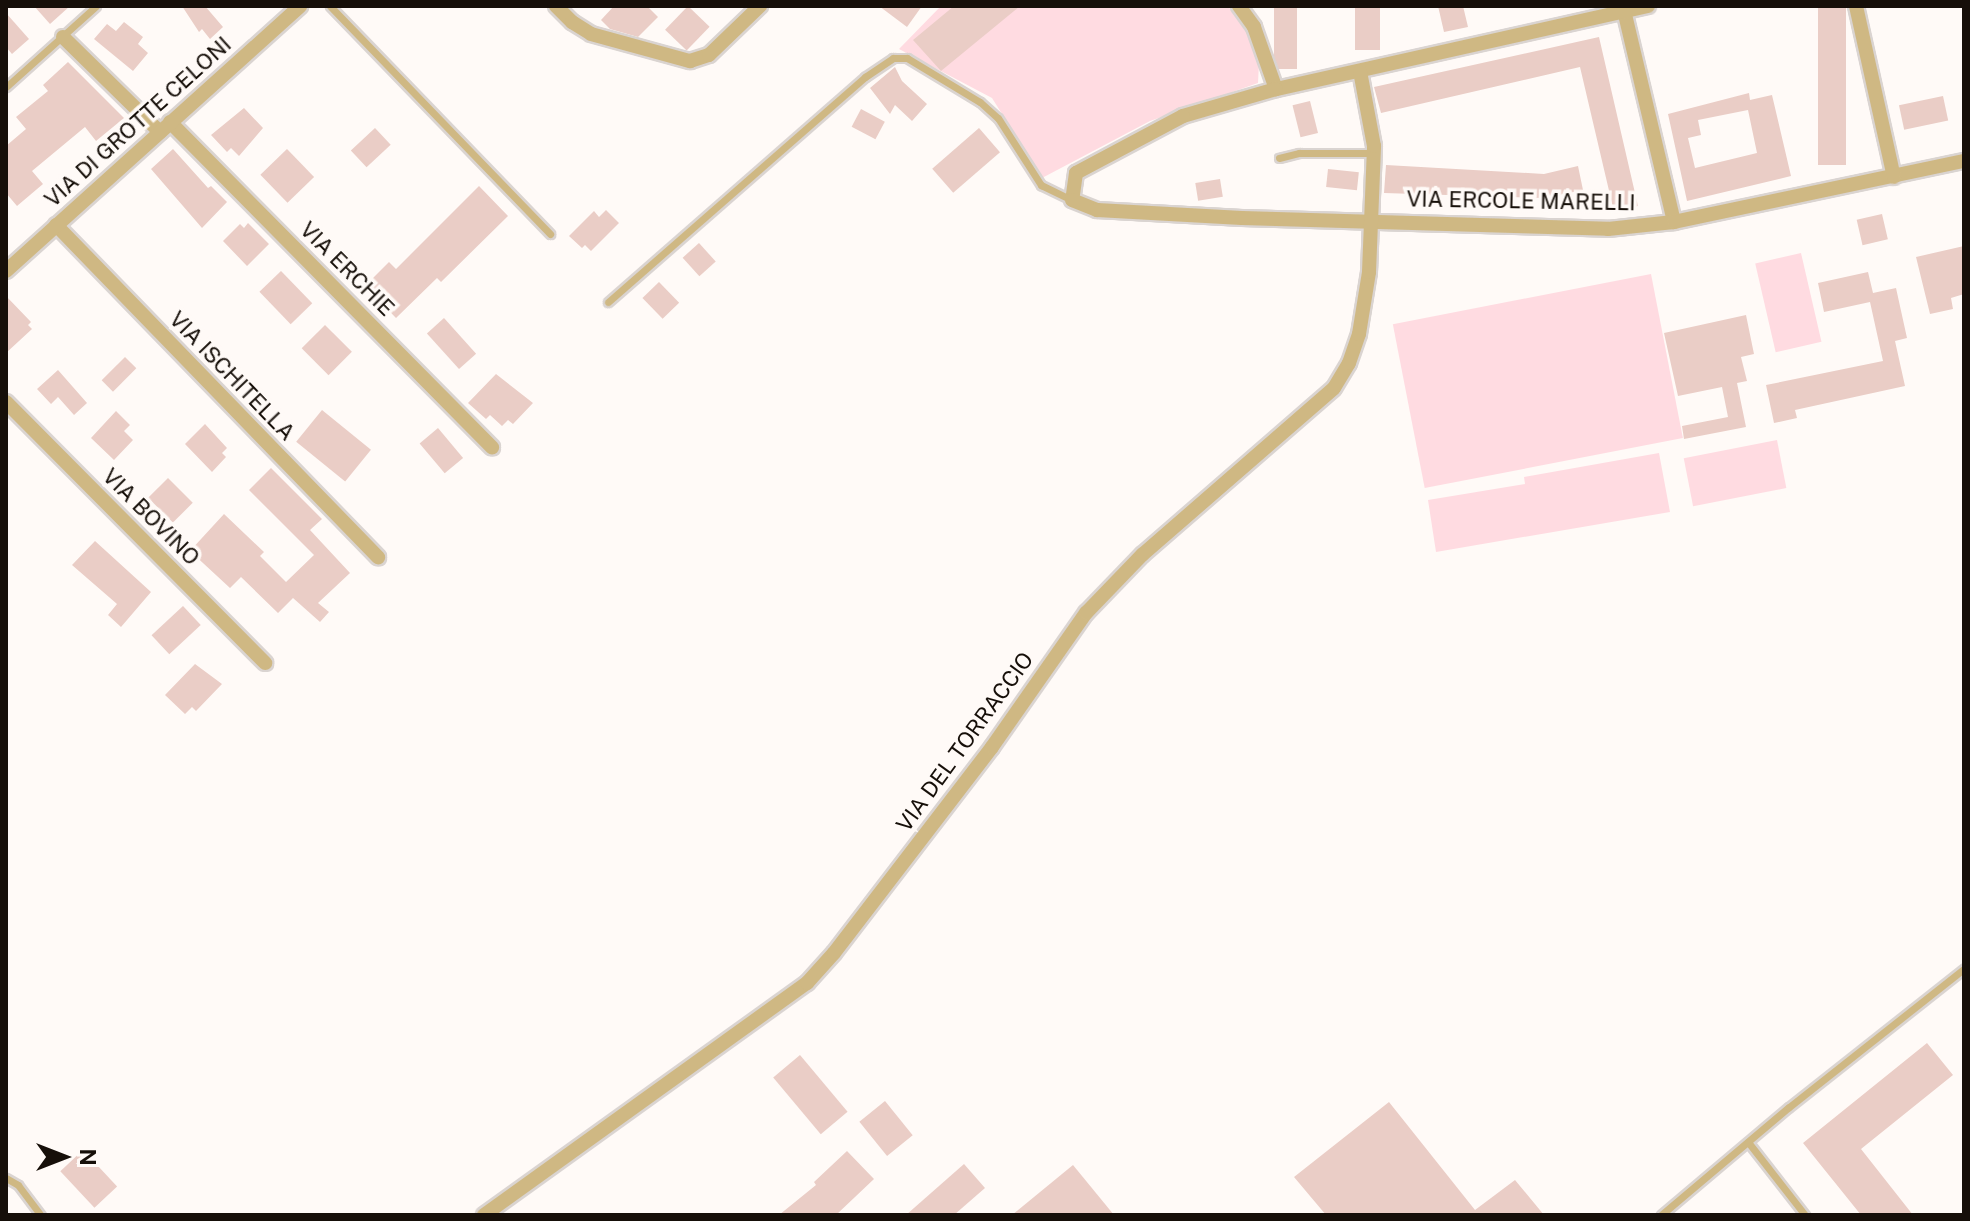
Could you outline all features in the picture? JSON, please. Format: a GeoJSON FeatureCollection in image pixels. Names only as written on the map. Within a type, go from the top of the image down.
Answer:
{"type":"FeatureCollection","features":[{"type":"Feature","properties":{"kind":"street","name":"VIA DI GROTTE CELONI"},"geometry":{"type":"LineString","coordinates":[[6,271],[300,6]]}},
{"type":"Feature","properties":{"kind":"street"},"geometry":{"type":"LineString","coordinates":[[556,6],[586,31],[690,61],[700,60],[714,52],[760,6]]}},
{"type":"Feature","properties":{"kind":"street"},"geometry":{"type":"LineString","coordinates":[[1239,6],[1254,27],[1276,89]]}},
{"type":"Feature","properties":{"kind":"street"},"geometry":{"type":"LineString","coordinates":[[1072,200],[1076,173],[1183,116],[1276,89],[1623,8],[1648,6]]}},
{"type":"Feature","properties":{"kind":"street"},"geometry":{"type":"LineString","coordinates":[[1856,6],[1894,177]]}},
{"type":"Feature","properties":{"kind":"street"},"geometry":{"type":"LineString","coordinates":[[1623,8],[1674,222]]}},
{"type":"Feature","properties":{"kind":"street","name":"VIA ERCHIE"},"geometry":{"type":"LineString","coordinates":[[63,37],[165,127],[492,447]]}},
{"type":"Feature","properties":{"kind":"street","name":"VIA DEL TORRACCIO"},"geometry":{"type":"LineString","coordinates":[[484,1215],[720,1049],[807,983],[834,953],[992,747],[1086,613],[1142,555],[1334,388],[1349,363],[1359,334],[1372,220],[1374,153],[1360,71]]}},
{"type":"Feature","properties":{"kind":"street","name":"VIA ERCOLE MARELLI"},"geometry":{"type":"LineString","coordinates":[[1072,200],[1097,210],[1567,229],[1674,222],[1964,161]]}},
{"type":"Feature","properties":{"kind":"street","name":"VIA ISCHITELLA"},"geometry":{"type":"LineString","coordinates":[[56,225],[378,557]]}},
{"type":"Feature","properties":{"kind":"street","name":"VIA BOVINO"},"geometry":{"type":"LineString","coordinates":[[6,402],[265,663]]}},
{"type":"Feature","properties":{"kind":"lane"},"geometry":{"type":"LineString","coordinates":[[6,87],[96,6]]}},
{"type":"Feature","properties":{"kind":"lane"},"geometry":{"type":"LineString","coordinates":[[330,6],[550,234]]}},
{"type":"Feature","properties":{"kind":"lane"},"geometry":{"type":"LineString","coordinates":[[608,302],[865,77],[893,58],[907,58],[990,110],[1041,185],[1072,200]]}},
{"type":"Feature","properties":{"kind":"lane"},"geometry":{"type":"LineString","coordinates":[[1279,158],[1299,153],[1374,153]]}},
{"type":"Feature","properties":{"kind":"lane"},"geometry":{"type":"LineString","coordinates":[[1661,1215],[1964,969]]}},
{"type":"Feature","properties":{"kind":"lane"},"geometry":{"type":"LineString","coordinates":[[1748,1142],[1805,1215]]}},
{"type":"Feature","properties":{"kind":"lane"},"geometry":{"type":"LineString","coordinates":[[6,1178],[18,1185],[41,1215]]}},
{"type":"Feature","properties":{"kind":"shaded area"},"geometry":{"type":"Polygon","coordinates":[[[941,6],[1228,6],[1251,37],[1259,63],[1258,83],[1150,121],[1042,178],[992,98],[899,49],[941,6]]]}},
{"type":"Feature","properties":{"kind":"shaded area"},"geometry":{"type":"Polygon","coordinates":[[[1801,253],[1821,342],[1776,352],[1755,264],[1801,253]]]}},
{"type":"Feature","properties":{"kind":"shaded area"},"geometry":{"type":"Polygon","coordinates":[[[1651,274],[1683,438],[1425,488],[1393,324],[1651,274]]]}},
{"type":"Feature","properties":{"kind":"shaded area"},"geometry":{"type":"Polygon","coordinates":[[[1777,440],[1786,488],[1693,506],[1684,458],[1777,440]]]}},
{"type":"Feature","properties":{"kind":"shaded area"},"geometry":{"type":"Polygon","coordinates":[[[1659,453],[1670,512],[1436,552],[1428,500],[1525,484],[1524,477],[1659,453]]]}},
{"type":"Feature","properties":{"kind":"building"},"geometry":{"type":"Polygon","coordinates":[[[34,6],[70,6],[50,24],[34,6]]]}},
{"type":"Feature","properties":{"kind":"building"},"geometry":{"type":"Polygon","coordinates":[[[182,6],[205,6],[223,27],[210,39],[202,29],[199,32],[182,6]]]}},
{"type":"Feature","properties":{"kind":"building"},"geometry":{"type":"Polygon","coordinates":[[[614,6],[647,6],[658,17],[638,37],[610,29],[601,20],[614,6]]]}},
{"type":"Feature","properties":{"kind":"building"},"geometry":{"type":"Polygon","coordinates":[[[688,6],[710,27],[687,51],[665,30],[688,6]]]}},
{"type":"Feature","properties":{"kind":"building"},"geometry":{"type":"Polygon","coordinates":[[[879,6],[922,6],[907,27],[879,6]]]}},
{"type":"Feature","properties":{"kind":"building"},"geometry":{"type":"Polygon","coordinates":[[[954,6],[1020,6],[941,71],[913,40],[954,6]]]}},
{"type":"Feature","properties":{"kind":"building"},"geometry":{"type":"Polygon","coordinates":[[[1274,6],[1297,6],[1297,69],[1274,69],[1274,6]]]}},
{"type":"Feature","properties":{"kind":"building"},"geometry":{"type":"Polygon","coordinates":[[[1355,6],[1380,6],[1380,50],[1355,50],[1355,6]]]}},
{"type":"Feature","properties":{"kind":"building"},"geometry":{"type":"Polygon","coordinates":[[[1438,6],[1463,6],[1468,27],[1444,32],[1438,6]]]}},
{"type":"Feature","properties":{"kind":"building"},"geometry":{"type":"Polygon","coordinates":[[[1818,6],[1846,6],[1846,165],[1818,165],[1818,6]]]}},
{"type":"Feature","properties":{"kind":"building"},"geometry":{"type":"Polygon","coordinates":[[[6,13],[29,39],[12,54],[6,47],[6,13]]]}},
{"type":"Feature","properties":{"kind":"building"},"geometry":{"type":"Polygon","coordinates":[[[124,22],[143,37],[138,44],[148,53],[133,71],[94,39],[107,24],[116,31],[124,22]]]}},
{"type":"Feature","properties":{"kind":"building"},"geometry":{"type":"Polygon","coordinates":[[[1599,37],[1638,206],[1614,212],[1580,67],[1381,113],[1374,87],[1599,37]]]}},
{"type":"Feature","properties":{"kind":"building"},"geometry":{"type":"Polygon","coordinates":[[[68,62],[124,118],[96,141],[85,127],[32,171],[43,184],[17,206],[6,193],[6,146],[26,129],[16,117],[48,91],[43,85],[68,62]]]}},
{"type":"Feature","properties":{"kind":"building"},"geometry":{"type":"Polygon","coordinates":[[[895,67],[902,81],[927,104],[912,121],[895,105],[890,114],[870,88],[895,67]]]}},
{"type":"Feature","properties":{"kind":"building"},"geometry":{"type":"Polygon","coordinates":[[[1749,93],[1750,100],[1772,95],[1791,176],[1687,201],[1668,114],[1749,93]],[[1748,110],[1698,120],[1701,135],[1688,138],[1695,168],[1757,153],[1748,110]]]}},
{"type":"Feature","properties":{"kind":"building"},"geometry":{"type":"Polygon","coordinates":[[[1943,96],[1948,120],[1904,130],[1899,105],[1943,96]]]}},
{"type":"Feature","properties":{"kind":"building"},"geometry":{"type":"Polygon","coordinates":[[[1310,101],[1318,133],[1301,137],[1293,105],[1310,101]]]}},
{"type":"Feature","properties":{"kind":"building"},"geometry":{"type":"Polygon","coordinates":[[[244,108],[263,128],[239,156],[231,148],[227,152],[211,135],[244,108]]]}},
{"type":"Feature","properties":{"kind":"building"},"geometry":{"type":"Polygon","coordinates":[[[861,109],[885,122],[875,139],[852,127],[861,109]]]}},
{"type":"Feature","properties":{"kind":"building"},"geometry":{"type":"Polygon","coordinates":[[[375,128],[391,145],[367,167],[351,151],[375,128]]]}},
{"type":"Feature","properties":{"kind":"building"},"geometry":{"type":"Polygon","coordinates":[[[979,128],[1000,152],[953,193],[932,169],[979,128]]]}},
{"type":"Feature","properties":{"kind":"building"},"geometry":{"type":"Polygon","coordinates":[[[173,149],[208,188],[211,186],[227,202],[202,228],[151,169],[173,149]]]}},
{"type":"Feature","properties":{"kind":"building"},"geometry":{"type":"Polygon","coordinates":[[[287,149],[314,177],[287,203],[260,175],[287,149]]]}},
{"type":"Feature","properties":{"kind":"building"},"geometry":{"type":"Polygon","coordinates":[[[1386,165],[1544,174],[1578,166],[1583,190],[1544,198],[1384,193],[1386,165]]]}},
{"type":"Feature","properties":{"kind":"building"},"geometry":{"type":"Polygon","coordinates":[[[1328,169],[1359,172],[1357,190],[1326,187],[1328,169]]]}},
{"type":"Feature","properties":{"kind":"building"},"geometry":{"type":"Polygon","coordinates":[[[1220,179],[1223,197],[1198,201],[1195,183],[1220,179]]]}},
{"type":"Feature","properties":{"kind":"building"},"geometry":{"type":"Polygon","coordinates":[[[479,186],[508,216],[441,282],[437,278],[396,318],[365,286],[389,262],[396,269],[479,186]]]}},
{"type":"Feature","properties":{"kind":"building"},"geometry":{"type":"Polygon","coordinates":[[[606,210],[619,223],[591,251],[585,245],[582,248],[569,236],[594,211],[599,217],[606,210]]]}},
{"type":"Feature","properties":{"kind":"building"},"geometry":{"type":"Polygon","coordinates":[[[1882,214],[1888,239],[1863,245],[1857,220],[1882,214]]]}},
{"type":"Feature","properties":{"kind":"building"},"geometry":{"type":"Polygon","coordinates":[[[248,223],[269,244],[247,266],[223,241],[240,224],[244,228],[248,223]]]}},
{"type":"Feature","properties":{"kind":"building"},"geometry":{"type":"Polygon","coordinates":[[[699,243],[716,262],[699,276],[683,258],[699,243]]]}},
{"type":"Feature","properties":{"kind":"building"},"geometry":{"type":"Polygon","coordinates":[[[1964,246],[1964,294],[1951,298],[1953,309],[1930,314],[1916,257],[1964,246]]]}},
{"type":"Feature","properties":{"kind":"building"},"geometry":{"type":"Polygon","coordinates":[[[281,271],[312,303],[291,324],[259,292],[281,271]]]}},
{"type":"Feature","properties":{"kind":"building"},"geometry":{"type":"Polygon","coordinates":[[[1868,272],[1873,293],[1896,288],[1907,338],[1895,341],[1905,386],[1795,410],[1797,418],[1774,423],[1766,385],[1883,361],[1870,302],[1824,312],[1818,283],[1868,272]]]}},
{"type":"Feature","properties":{"kind":"building"},"geometry":{"type":"Polygon","coordinates":[[[659,282],[679,303],[663,319],[642,298],[659,282]]]}},
{"type":"Feature","properties":{"kind":"building"},"geometry":{"type":"Polygon","coordinates":[[[6,296],[31,322],[28,325],[32,329],[6,353],[6,296]]]}},
{"type":"Feature","properties":{"kind":"building"},"geometry":{"type":"Polygon","coordinates":[[[1746,315],[1754,354],[1741,357],[1747,381],[1737,383],[1746,427],[1684,439],[1682,426],[1728,417],[1722,387],[1678,396],[1664,333],[1746,315]]]}},
{"type":"Feature","properties":{"kind":"building"},"geometry":{"type":"Polygon","coordinates":[[[444,318],[476,354],[459,369],[427,333],[444,318]]]}},
{"type":"Feature","properties":{"kind":"building"},"geometry":{"type":"Polygon","coordinates":[[[325,325],[352,352],[329,375],[302,348],[325,325]]]}},
{"type":"Feature","properties":{"kind":"building"},"geometry":{"type":"Polygon","coordinates":[[[125,357],[136,368],[113,392],[102,380],[125,357]]]}},
{"type":"Feature","properties":{"kind":"building"},"geometry":{"type":"Polygon","coordinates":[[[58,370],[87,403],[74,415],[58,397],[51,404],[37,389],[58,370]]]}},
{"type":"Feature","properties":{"kind":"building"},"geometry":{"type":"Polygon","coordinates":[[[496,374],[533,403],[513,424],[508,420],[502,426],[490,415],[486,419],[468,403],[496,374]]]}},
{"type":"Feature","properties":{"kind":"building"},"geometry":{"type":"Polygon","coordinates":[[[322,410],[371,450],[345,482],[296,442],[322,410]]]}},
{"type":"Feature","properties":{"kind":"building"},"geometry":{"type":"Polygon","coordinates":[[[116,411],[130,425],[124,431],[133,440],[114,460],[91,438],[116,411]]]}},
{"type":"Feature","properties":{"kind":"building"},"geometry":{"type":"Polygon","coordinates":[[[205,424],[227,448],[222,453],[226,457],[212,472],[185,444],[205,424]]]}},
{"type":"Feature","properties":{"kind":"building"},"geometry":{"type":"Polygon","coordinates":[[[438,428],[463,458],[445,473],[420,443],[438,428]]]}},
{"type":"Feature","properties":{"kind":"building"},"geometry":{"type":"Polygon","coordinates":[[[271,468],[322,519],[310,530],[350,573],[318,603],[329,612],[320,622],[293,598],[278,613],[241,577],[230,588],[190,551],[224,514],[264,552],[260,556],[286,582],[314,555],[249,490],[271,468]]]}},
{"type":"Feature","properties":{"kind":"building"},"geometry":{"type":"Polygon","coordinates":[[[168,478],[193,503],[173,523],[148,498],[168,478]]]}},
{"type":"Feature","properties":{"kind":"building"},"geometry":{"type":"Polygon","coordinates":[[[95,541],[151,592],[121,627],[108,615],[117,604],[72,565],[95,541]]]}},
{"type":"Feature","properties":{"kind":"building"},"geometry":{"type":"Polygon","coordinates":[[[183,606],[201,625],[169,654],[152,635],[183,606]]]}},
{"type":"Feature","properties":{"kind":"building"},"geometry":{"type":"Polygon","coordinates":[[[195,664],[222,684],[196,711],[192,707],[185,714],[165,695],[195,664]]]}},
{"type":"Feature","properties":{"kind":"building"},"geometry":{"type":"Polygon","coordinates":[[[1927,1043],[1953,1075],[1861,1149],[1913,1215],[1861,1215],[1803,1143],[1927,1043]]]}},
{"type":"Feature","properties":{"kind":"building"},"geometry":{"type":"Polygon","coordinates":[[[800,1055],[848,1112],[821,1134],[773,1077],[800,1055]]]}},
{"type":"Feature","properties":{"kind":"building"},"geometry":{"type":"Polygon","coordinates":[[[885,1101],[913,1135],[887,1156],[859,1122],[885,1101]]]}},
{"type":"Feature","properties":{"kind":"building"},"geometry":{"type":"Polygon","coordinates":[[[1389,1102],[1475,1210],[1515,1180],[1544,1215],[1326,1215],[1294,1177],[1389,1102]]]}},
{"type":"Feature","properties":{"kind":"building"},"geometry":{"type":"Polygon","coordinates":[[[83,1150],[117,1187],[94,1208],[60,1171],[83,1150]]]}},
{"type":"Feature","properties":{"kind":"building"},"geometry":{"type":"Polygon","coordinates":[[[847,1151],[874,1179],[836,1215],[779,1215],[816,1185],[814,1182],[847,1151]]]}},
{"type":"Feature","properties":{"kind":"building"},"geometry":{"type":"Polygon","coordinates":[[[964,1164],[985,1188],[954,1215],[906,1215],[964,1164]]]}},
{"type":"Feature","properties":{"kind":"building"},"geometry":{"type":"Polygon","coordinates":[[[1073,1165],[1114,1215],[1012,1215],[1073,1165]]]}}]}
